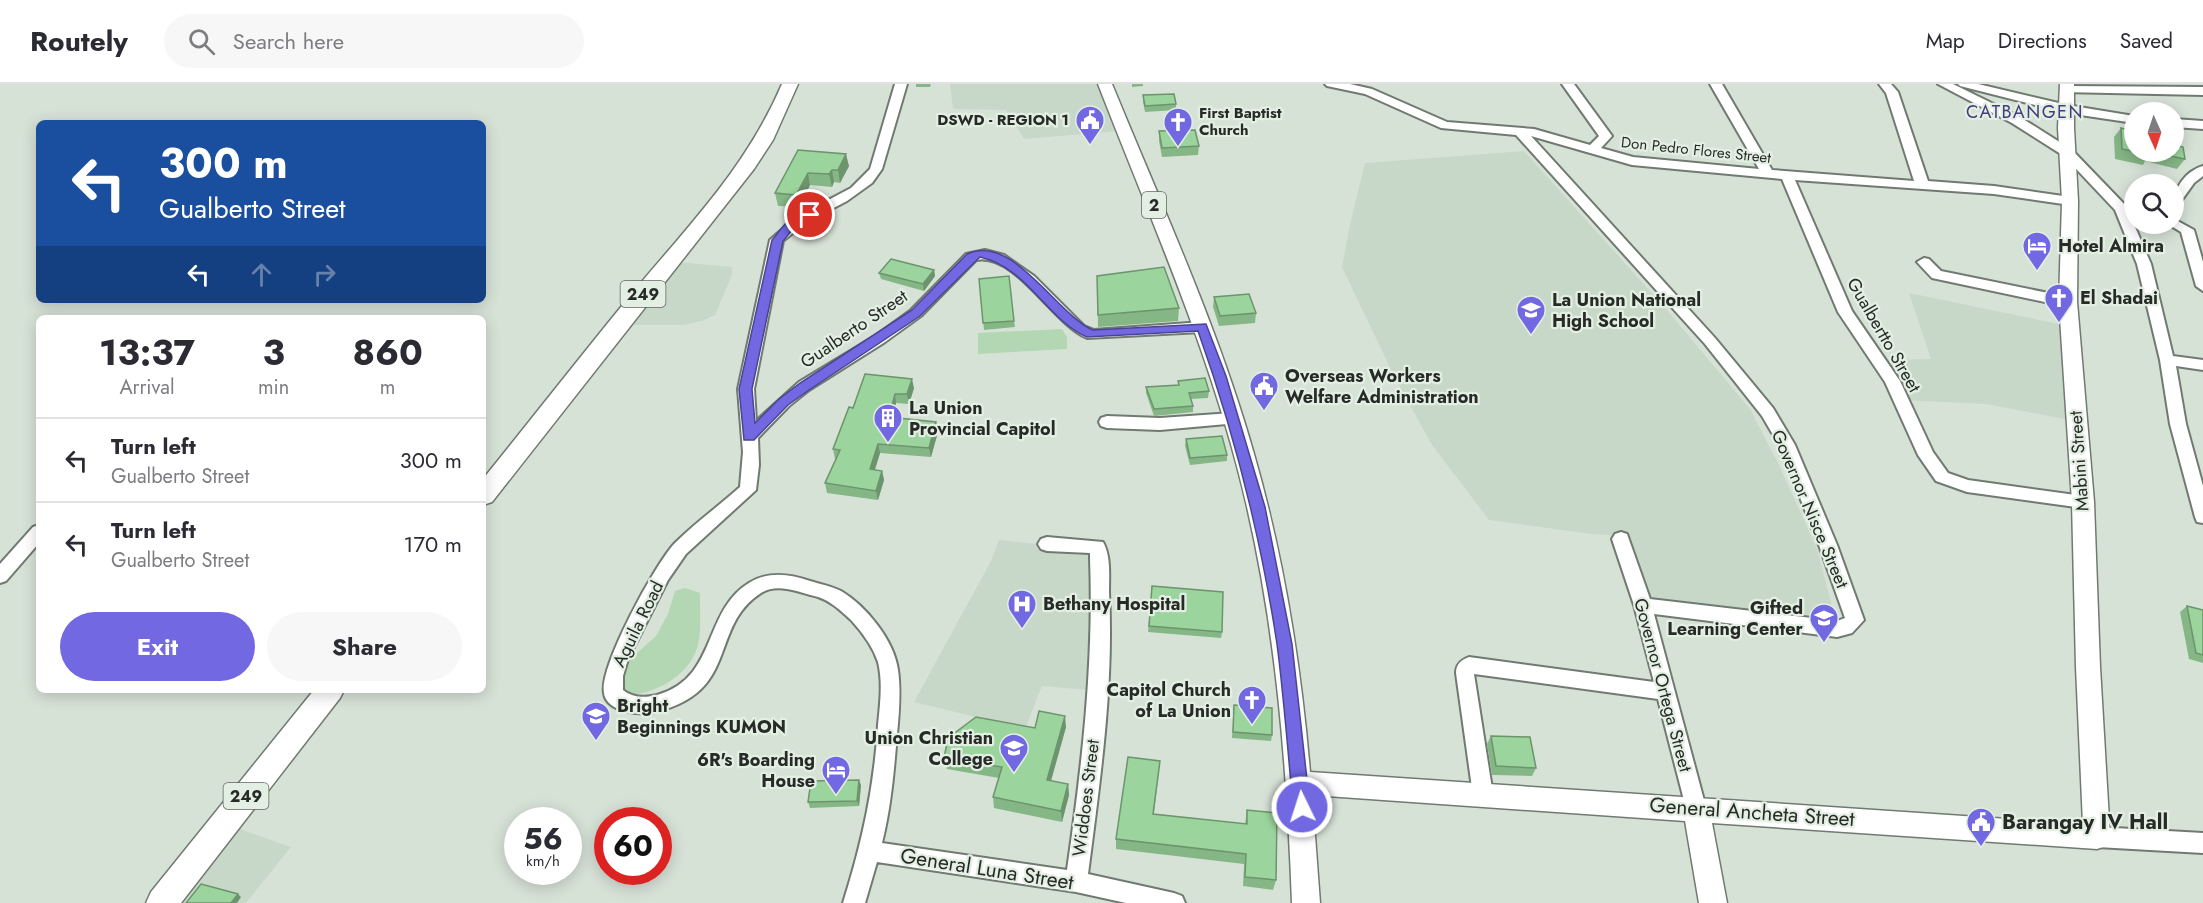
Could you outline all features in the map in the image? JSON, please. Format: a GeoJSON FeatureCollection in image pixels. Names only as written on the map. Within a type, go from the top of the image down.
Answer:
{"type":"FeatureCollection","features":[{"type":"Feature","properties":{"kind":"highway","name":"249"},"geometry":{"type":"LineString","coordinates":[[486,492],[649,286],[737,181],[771,131],[790,84]]}},
{"type":"Feature","properties":{"kind":"highway","name":"249"},"geometry":{"type":"LineString","coordinates":[[162,903],[328,693]]}},
{"type":"Feature","properties":{"kind":"main road","name":"2"},"geometry":{"type":"LineString","coordinates":[[1105,84],[1202,327],[1258,507],[1284,644],[1300,783],[1306,903]]}},
{"type":"Feature","properties":{"kind":"main road","name":"Mabini Street"},"geometry":{"type":"LineString","coordinates":[[2066,87],[2070,201],[2068,302],[2083,502],[2088,667],[2097,837]]}},
{"type":"Feature","properties":{"kind":"main road","name":"General Ancheta Street"},"geometry":{"type":"LineString","coordinates":[[1300,783],[1696,808],[2097,837]]}},
{"type":"Feature","properties":{"kind":"main road","name":"Governor Ortega Street"},"geometry":{"type":"LineString","coordinates":[[1696,808],[1713,903]]}},
{"type":"Feature","properties":{"kind":"street","name":"Aguila Road"},"geometry":{"type":"LineString","coordinates":[[870,851],[883,792],[889,669],[876,640],[856,612],[834,595],[785,581],[769,582],[755,587],[745,595],[730,614],[719,646],[708,668],[686,693],[668,701],[636,706],[623,702],[613,694],[614,676],[619,659],[662,575],[680,549],[748,490],[751,467],[746,389],[777,240],[789,226],[852,192],[871,178],[876,169],[901,84]]}},
{"type":"Feature","properties":{"kind":"street","name":"Don Pedro Flores Street"},"geometry":{"type":"LineString","coordinates":[[1331,84],[1368,91],[1445,125],[1544,136],[1632,161],[1768,174],[1994,190],[2070,201]]}},
{"type":"Feature","properties":{"kind":"street"},"geometry":{"type":"LineString","coordinates":[[1568,84],[1598,122],[1606,136],[1593,149]]}},
{"type":"Feature","properties":{"kind":"street"},"geometry":{"type":"LineString","coordinates":[[1716,84],[1768,174]]}},
{"type":"Feature","properties":{"kind":"street"},"geometry":{"type":"LineString","coordinates":[[1885,84],[1892,92],[1922,184]]}},
{"type":"Feature","properties":{"kind":"street"},"geometry":{"type":"LineString","coordinates":[[1944,84],[2016,120],[2068,153],[2124,207]]}},
{"type":"Feature","properties":{"kind":"street"},"geometry":{"type":"LineString","coordinates":[[1964,84],[2067,109],[2124,118]]}},
{"type":"Feature","properties":{"kind":"street"},"geometry":{"type":"LineString","coordinates":[[2066,87],[2203,91]]}},
{"type":"Feature","properties":{"kind":"street"},"geometry":{"type":"LineString","coordinates":[[2184,124],[2203,125]]}},
{"type":"Feature","properties":{"kind":"street","name":"Governor Nisce Street"},"geometry":{"type":"LineString","coordinates":[[1519,132],[1710,341],[1768,412],[1787,445],[1828,545],[1855,620],[1846,628],[1837,628],[1643,605]]}},
{"type":"Feature","properties":{"kind":"street"},"geometry":{"type":"LineString","coordinates":[[2184,187],[2189,180],[2203,170]]}},
{"type":"Feature","properties":{"kind":"street","name":"Gualbertto Street"},"geometry":{"type":"LineString","coordinates":[[1787,175],[1845,312],[1892,381],[1922,447],[1942,477],[1967,486],[2083,502]]}},
{"type":"Feature","properties":{"kind":"street"},"geometry":{"type":"LineString","coordinates":[[2184,228],[2187,230],[2203,286]]}},
{"type":"Feature","properties":{"kind":"street"},"geometry":{"type":"LineString","coordinates":[[2135,234],[2167,360],[2178,424],[2200,491],[2203,517]]}},
{"type":"Feature","properties":{"kind":"street","name":"Gualberto Street"},"geometry":{"type":"LineString","coordinates":[[749,436],[804,386],[916,313],[971,257],[978,253],[999,258],[1038,287],[1079,329],[1092,334],[1202,327]]}},
{"type":"Feature","properties":{"kind":"street"},"geometry":{"type":"LineString","coordinates":[[1924,262],[1937,275],[2068,302]]}},
{"type":"Feature","properties":{"kind":"street"},"geometry":{"type":"LineString","coordinates":[[2167,360],[2203,365]]}},
{"type":"Feature","properties":{"kind":"street"},"geometry":{"type":"LineString","coordinates":[[1107,422],[1160,424],[1232,419]]}},
{"type":"Feature","properties":{"kind":"street"},"geometry":{"type":"LineString","coordinates":[[0,576],[36,535]]}},
{"type":"Feature","properties":{"kind":"street","name":"Governor Ortega Street"},"geometry":{"type":"LineString","coordinates":[[1621,539],[1643,605],[1696,808]]}},
{"type":"Feature","properties":{"kind":"street","name":"Widdoes Street"},"geometry":{"type":"LineString","coordinates":[[1047,544],[1097,548],[1099,558],[1102,635],[1099,679],[1092,761],[1076,882]]}},
{"type":"Feature","properties":{"kind":"street"},"geometry":{"type":"LineString","coordinates":[[1483,795],[1465,673],[1469,665],[1665,692]]}},
{"type":"Feature","properties":{"kind":"street","name":"General Ancheta Street"},"geometry":{"type":"LineString","coordinates":[[2097,837],[2203,843]]}},
{"type":"Feature","properties":{"kind":"street"},"geometry":{"type":"LineString","coordinates":[[854,903],[870,851]]}},
{"type":"Feature","properties":{"kind":"street","name":"General Luna Street"},"geometry":{"type":"LineString","coordinates":[[870,851],[1076,882],[1107,896],[1174,903]]}},
{"type":"Feature","properties":{"kind":"shaded area"},"geometry":{"type":"Polygon","coordinates":[[[950,84],[1102,84],[1120,131],[1024,139],[1006,110],[953,109],[950,84]]]}},
{"type":"Feature","properties":{"kind":"shaded area","name":"La Union National High School"},"geometry":{"type":"Polygon","coordinates":[[[1524,151],[1667,310],[1750,409],[1779,465],[1817,549],[1836,621],[1643,599],[1623,536],[1591,534],[1489,520],[1432,445],[1394,376],[1342,267],[1365,163],[1524,151]]]}},
{"type":"Feature","properties":{"kind":"shaded area"},"geometry":{"type":"Polygon","coordinates":[[[677,262],[732,267],[732,275],[715,315],[684,325],[630,325],[677,262]]]}},
{"type":"Feature","properties":{"kind":"shaded area"},"geometry":{"type":"Polygon","coordinates":[[[1909,293],[2059,324],[2069,420],[1986,404],[1901,400],[1880,360],[1931,359],[1909,293]]]}},
{"type":"Feature","properties":{"kind":"shaded area","name":"Bethany Hospital"},"geometry":{"type":"Polygon","coordinates":[[[999,540],[1094,550],[1089,690],[1042,686],[1025,729],[914,702],[991,561],[999,540]]]}},
{"type":"Feature","properties":{"kind":"shaded area"},"geometry":{"type":"Polygon","coordinates":[[[234,827],[291,847],[246,903],[174,903],[234,827]]]}},
{"type":"Feature","properties":{"kind":"green space"},"geometry":{"type":"Polygon","coordinates":[[[1062,329],[1067,337],[1067,349],[978,354],[978,333],[1062,329]]]}},
{"type":"Feature","properties":{"kind":"green space"},"geometry":{"type":"Polygon","coordinates":[[[685,588],[700,593],[700,634],[696,652],[690,662],[673,679],[651,691],[627,696],[620,690],[620,672],[628,661],[656,636],[668,614],[675,591],[685,588]]]}},
{"type":"Feature","properties":{"kind":"building"},"geometry":{"type":"Polygon","coordinates":[[[1174,94],[1176,104],[1145,106],[1143,95],[1174,94]]]}},
{"type":"Feature","properties":{"kind":"building"},"geometry":{"type":"Polygon","coordinates":[[[2121,128],[2124,129],[2124,150],[2122,149],[2121,128]]]}},
{"type":"Feature","properties":{"kind":"building"},"geometry":{"type":"Polygon","coordinates":[[[1195,130],[1199,146],[1162,148],[1159,131],[1195,130]]]}},
{"type":"Feature","properties":{"kind":"building"},"geometry":{"type":"Polygon","coordinates":[[[798,150],[846,154],[838,170],[832,170],[829,174],[808,173],[796,195],[775,193],[798,150]]]}},
{"type":"Feature","properties":{"kind":"building"},"geometry":{"type":"Polygon","coordinates":[[[891,259],[934,270],[923,284],[879,273],[891,259]]]}},
{"type":"Feature","properties":{"kind":"building"},"geometry":{"type":"Polygon","coordinates":[[[1164,267],[1179,308],[1098,315],[1097,276],[1164,267]]]}},
{"type":"Feature","properties":{"kind":"building"},"geometry":{"type":"Polygon","coordinates":[[[1009,276],[1014,321],[983,323],[979,279],[1009,276]]]}},
{"type":"Feature","properties":{"kind":"building"},"geometry":{"type":"Polygon","coordinates":[[[1249,294],[1256,313],[1220,316],[1214,297],[1249,294]]]}},
{"type":"Feature","properties":{"kind":"building","name":"La Union Provincial Capitol"},"geometry":{"type":"Polygon","coordinates":[[[865,374],[912,379],[907,394],[895,394],[889,417],[936,422],[929,448],[878,444],[870,469],[882,471],[876,491],[825,483],[840,450],[833,449],[849,407],[853,408],[865,374]]]}},
{"type":"Feature","properties":{"kind":"building"},"geometry":{"type":"Polygon","coordinates":[[[1205,378],[1209,391],[1189,393],[1193,406],[1154,409],[1146,387],[1179,385],[1178,381],[1205,378]]]}},
{"type":"Feature","properties":{"kind":"building"},"geometry":{"type":"Polygon","coordinates":[[[1222,436],[1227,455],[1190,458],[1186,439],[1222,436]]]}},
{"type":"Feature","properties":{"kind":"building"},"geometry":{"type":"Polygon","coordinates":[[[1152,586],[1223,592],[1222,632],[1149,626],[1152,586]]]}},
{"type":"Feature","properties":{"kind":"building"},"geometry":{"type":"Polygon","coordinates":[[[2187,606],[2203,610],[2203,655],[2196,653],[2187,606]]]}},
{"type":"Feature","properties":{"kind":"building","name":"Capitol Church of La Union"},"geometry":{"type":"Polygon","coordinates":[[[1234,705],[1272,708],[1272,735],[1233,732],[1234,705]]]}},
{"type":"Feature","properties":{"kind":"building","name":"Union Christian College"},"geometry":{"type":"Polygon","coordinates":[[[1039,711],[1065,716],[1047,780],[1068,784],[1061,811],[993,797],[1002,767],[944,758],[948,738],[976,717],[1035,728],[1039,711]]]}},
{"type":"Feature","properties":{"kind":"building"},"geometry":{"type":"Polygon","coordinates":[[[1491,736],[1530,737],[1536,768],[1496,766],[1491,736]]]}},
{"type":"Feature","properties":{"kind":"building"},"geometry":{"type":"Polygon","coordinates":[[[1128,757],[1160,761],[1153,814],[1247,824],[1247,810],[1277,813],[1276,880],[1245,877],[1246,854],[1116,839],[1128,757]]]}},
{"type":"Feature","properties":{"kind":"building","name":"6R's Boarding House"},"geometry":{"type":"Polygon","coordinates":[[[859,780],[857,801],[808,802],[811,781],[859,780]]]}},
{"type":"Feature","properties":{"kind":"building"},"geometry":{"type":"Polygon","coordinates":[[[201,884],[238,894],[231,903],[186,903],[201,884]]]}},
{"type":"Feature","properties":{"kind":"place","name":"DSWD - REGION 1"},"geometry":{"type":"Point","coordinates":[1090,146]}},
{"type":"Feature","properties":{"kind":"place","name":"First Baptist Church"},"geometry":{"type":"Point","coordinates":[1178,148]}},
{"type":"Feature","properties":{"kind":"place","name":"Hotel Almira"},"geometry":{"type":"Point","coordinates":[2037,272]}},
{"type":"Feature","properties":{"kind":"place","name":"El Shadai"},"geometry":{"type":"Point","coordinates":[2059,324]}},
{"type":"Feature","properties":{"kind":"place","name":"La Union National High School"},"geometry":{"type":"Point","coordinates":[1531,336]}},
{"type":"Feature","properties":{"kind":"place","name":"Overseas Workers Welfare Administration"},"geometry":{"type":"Point","coordinates":[1264,412]}},
{"type":"Feature","properties":{"kind":"place","name":"La Union Provincial Capitol"},"geometry":{"type":"Point","coordinates":[888,444]}},
{"type":"Feature","properties":{"kind":"place","name":"Bethany Hospital"},"geometry":{"type":"Point","coordinates":[1022,630]}},
{"type":"Feature","properties":{"kind":"place","name":"Gifted Learning Center"},"geometry":{"type":"Point","coordinates":[1824,644]}},
{"type":"Feature","properties":{"kind":"place","name":"Capitol Church of La Union"},"geometry":{"type":"Point","coordinates":[1252,726]}},
{"type":"Feature","properties":{"kind":"place","name":"Bright Beginnings KUMON"},"geometry":{"type":"Point","coordinates":[596,742]}},
{"type":"Feature","properties":{"kind":"place","name":"Union Christian College"},"geometry":{"type":"Point","coordinates":[1014,774]}},
{"type":"Feature","properties":{"kind":"place","name":"6R's Boarding House"},"geometry":{"type":"Point","coordinates":[836,796]}},
{"type":"Feature","properties":{"kind":"place","name":"Barangay IV Hall"},"geometry":{"type":"Point","coordinates":[1981,848]}},
{"type":"Feature","properties":{"kind":"district","name":"CATBANGEN"},"geometry":{"type":"Point","coordinates":[2025,112]}},
{"type":"Feature","properties":{"kind":"route"},"geometry":{"type":"LineString","coordinates":[[810,215],[789,226],[777,240],[746,389],[749,436],[804,386],[880,339],[916,313],[971,257],[978,253],[999,258],[1038,287],[1079,329],[1092,334],[1109,335],[1202,327],[1220,376],[1258,507],[1284,644],[1302,807]]}}]}
